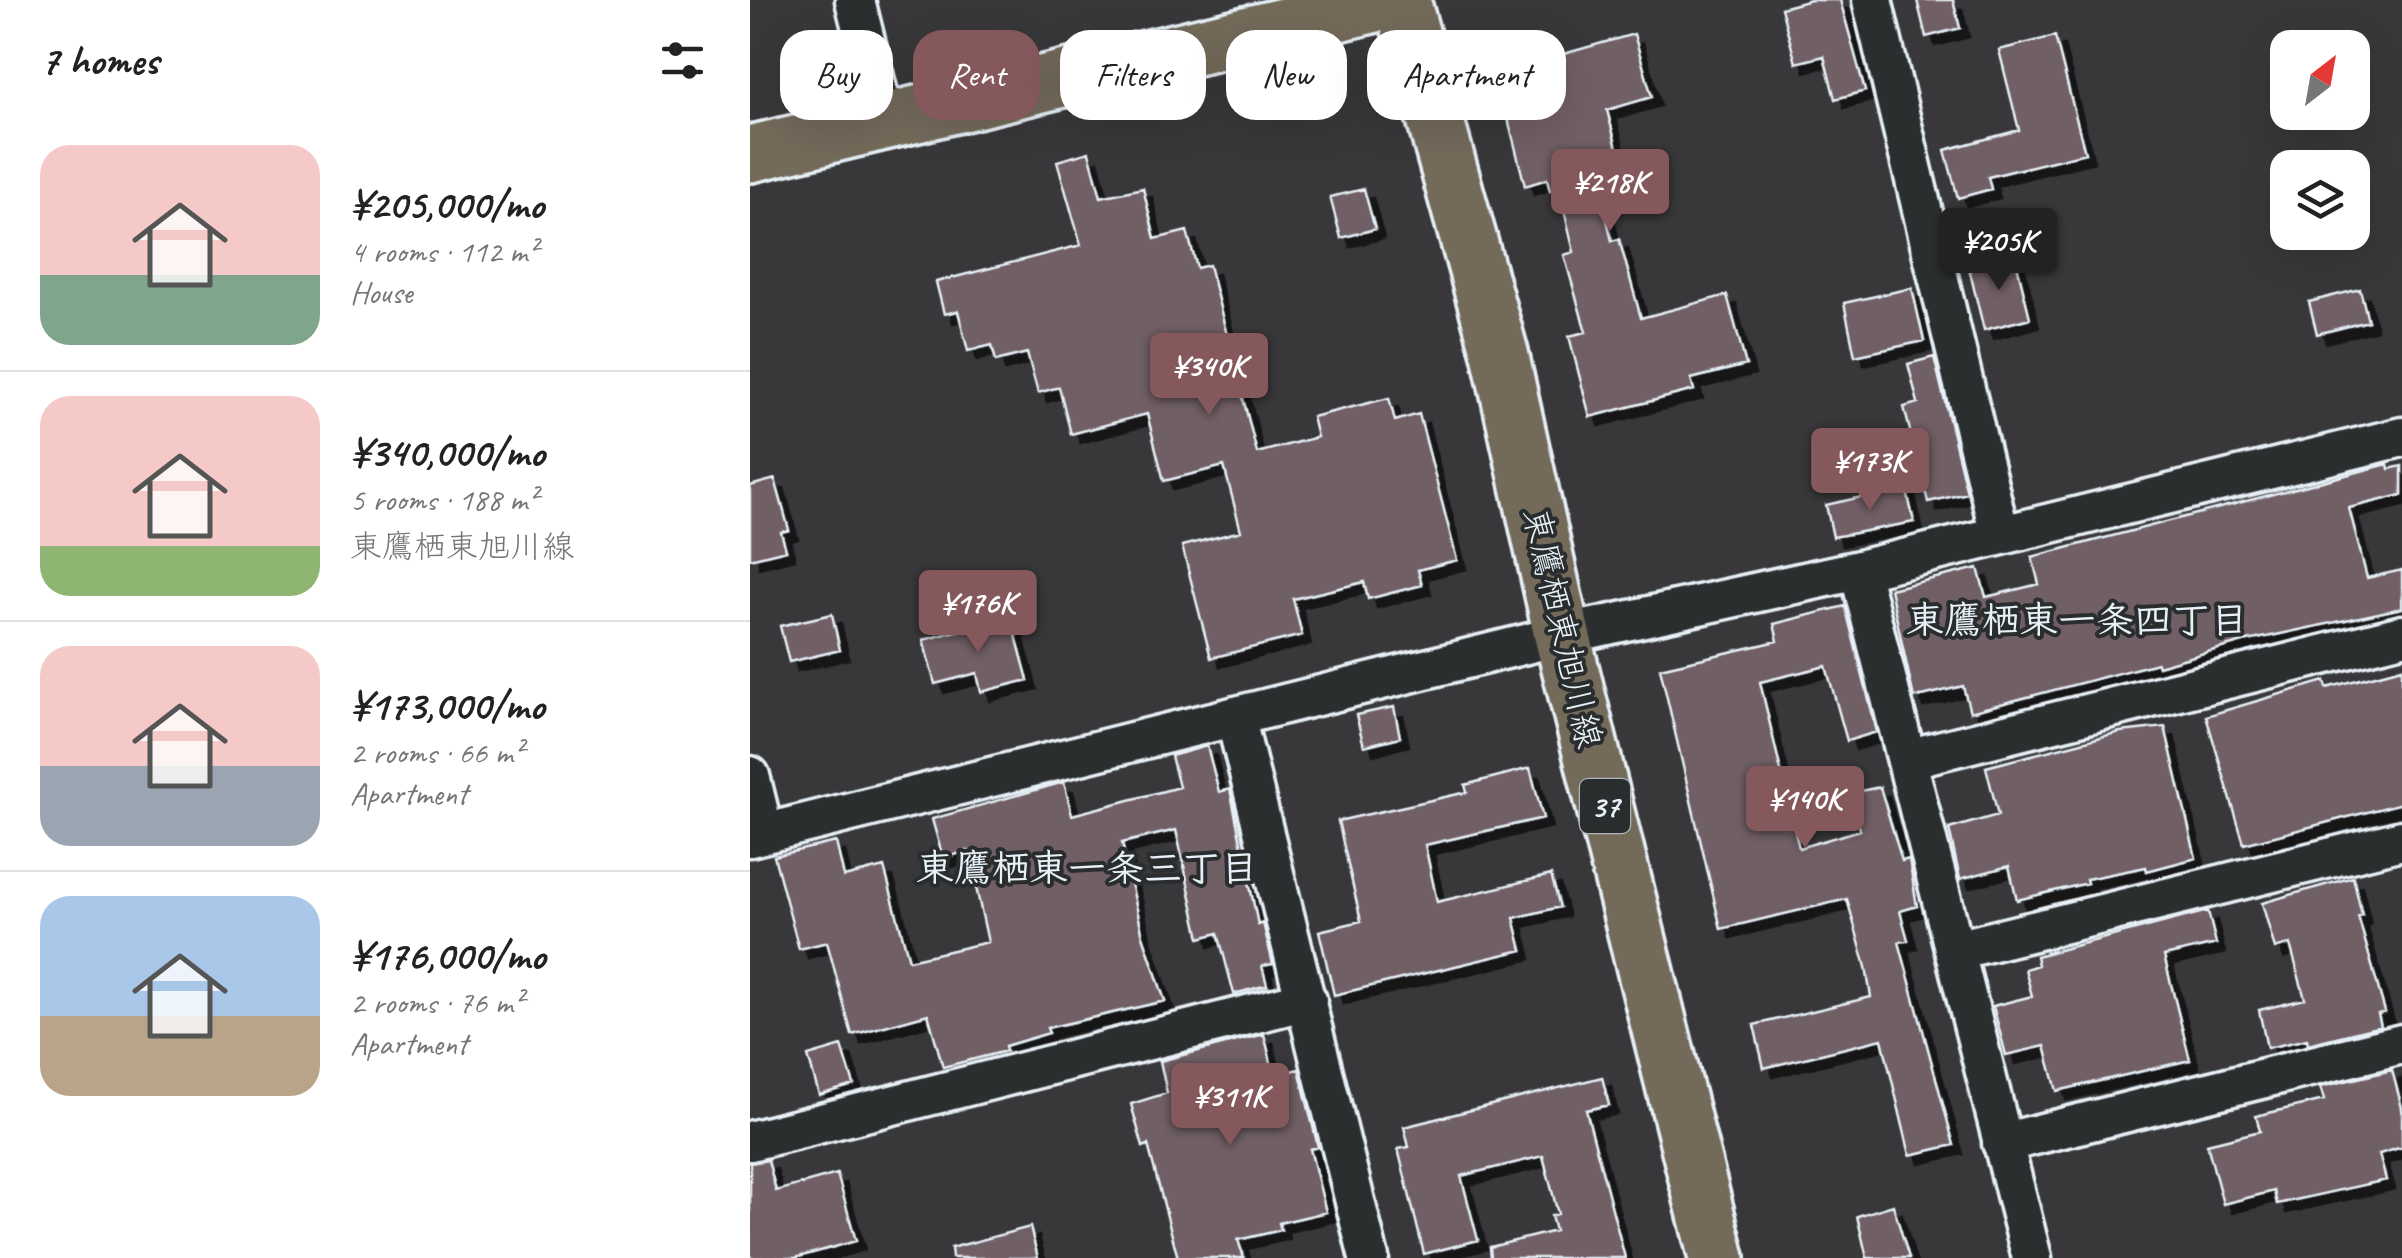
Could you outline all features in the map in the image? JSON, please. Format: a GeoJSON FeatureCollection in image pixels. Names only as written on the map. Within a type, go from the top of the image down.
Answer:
{"type":"FeatureCollection","features":[{"type":"Feature","properties":{"kind":"main road"},"geometry":{"type":"LineString","coordinates":[[750,154],[1392,0]]}},
{"type":"Feature","properties":{"kind":"main road","name":"東鷹栖東旭川線"},"geometry":{"type":"LineString","coordinates":[[1402,0],[1500,352],[1562,636],[1716,1258]]}},
{"type":"Feature","properties":{"kind":"street"},"geometry":{"type":"LineString","coordinates":[[855,0],[885,122]]}},
{"type":"Feature","properties":{"kind":"street"},"geometry":{"type":"LineString","coordinates":[[1872,0],[2000,535]]}},
{"type":"Feature","properties":{"kind":"street"},"geometry":{"type":"LineString","coordinates":[[750,776],[757,835],[1562,636],[1859,570],[2402,437]]}},
{"type":"Feature","properties":{"kind":"street"},"geometry":{"type":"LineString","coordinates":[[1859,570],[2032,1258]]}},
{"type":"Feature","properties":{"kind":"street"},"geometry":{"type":"LineString","coordinates":[[1907,759],[2402,636]]}},
{"type":"Feature","properties":{"kind":"street"},"geometry":{"type":"LineString","coordinates":[[1235,716],[1369,1258]]}},
{"type":"Feature","properties":{"kind":"street"},"geometry":{"type":"LineString","coordinates":[[1956,950],[2402,840]]}},
{"type":"Feature","properties":{"kind":"street"},"geometry":{"type":"LineString","coordinates":[[750,1142],[1307,1000]]}},
{"type":"Feature","properties":{"kind":"street"},"geometry":{"type":"LineString","coordinates":[[2002,1143],[2402,1044]]}},
{"type":"Feature","properties":{"kind":"building"},"geometry":{"type":"Polygon","coordinates":[[[1811,0],[1840,0],[1865,91],[1835,99],[1824,56],[1796,63],[1781,8],[1811,0]]]}},
{"type":"Feature","properties":{"kind":"building"},"geometry":{"type":"Polygon","coordinates":[[[1917,0],[1953,0],[1960,28],[1926,37],[1917,0]]]}},
{"type":"Feature","properties":{"kind":"building"},"geometry":{"type":"Polygon","coordinates":[[[1634,34],[1652,97],[1607,110],[1623,171],[1597,178],[1612,241],[1619,239],[1641,318],[1727,295],[1746,365],[1691,379],[1694,390],[1590,417],[1569,336],[1586,332],[1564,255],[1574,252],[1559,189],[1550,191],[1547,179],[1525,186],[1508,120],[1566,120],[1566,53],[1634,34]]]}},
{"type":"Feature","properties":{"kind":"building"},"geometry":{"type":"Polygon","coordinates":[[[2055,36],[2085,153],[1988,177],[1991,189],[1958,198],[1945,150],[2019,130],[1999,50],[2055,36]]]}},
{"type":"Feature","properties":{"kind":"building"},"geometry":{"type":"Polygon","coordinates":[[[1089,152],[1101,197],[1143,188],[1155,239],[1187,231],[1197,268],[1209,265],[1257,453],[1317,437],[1312,417],[1389,398],[1395,421],[1419,414],[1457,560],[1418,570],[1422,585],[1368,599],[1364,582],[1293,599],[1302,635],[1211,658],[1182,546],[1241,531],[1224,466],[1164,481],[1147,414],[1071,434],[1059,387],[1038,393],[1027,353],[996,361],[992,345],[968,351],[958,311],[944,314],[936,282],[1081,245],[1057,161],[1089,152]]]}},
{"type":"Feature","properties":{"kind":"building"},"geometry":{"type":"Polygon","coordinates":[[[1364,189],[1375,229],[1341,238],[1330,197],[1364,189]]]}},
{"type":"Feature","properties":{"kind":"building"},"geometry":{"type":"Polygon","coordinates":[[[2015,257],[2030,318],[1984,330],[1969,268],[2015,257]]]}},
{"type":"Feature","properties":{"kind":"building"},"geometry":{"type":"Polygon","coordinates":[[[1912,288],[1924,341],[1855,356],[1844,303],[1912,288]]]}},
{"type":"Feature","properties":{"kind":"building"},"geometry":{"type":"Polygon","coordinates":[[[2360,289],[2368,321],[2317,334],[2309,302],[2360,289]]]}},
{"type":"Feature","properties":{"kind":"building"},"geometry":{"type":"Polygon","coordinates":[[[1934,357],[1967,493],[1928,502],[1904,407],[1918,403],[1908,364],[1934,357]]]}},
{"type":"Feature","properties":{"kind":"building"},"geometry":{"type":"Polygon","coordinates":[[[2388,464],[2389,469],[2402,466],[2402,495],[2349,508],[2367,578],[2402,570],[2402,608],[2243,642],[1970,712],[1963,686],[1914,698],[1890,589],[1978,568],[1986,597],[2039,584],[2032,557],[2388,464]]]}},
{"type":"Feature","properties":{"kind":"building"},"geometry":{"type":"Polygon","coordinates":[[[775,479],[789,530],[781,532],[786,550],[750,559],[750,486],[775,479]]]}},
{"type":"Feature","properties":{"kind":"building"},"geometry":{"type":"Polygon","coordinates":[[[1906,487],[1914,522],[1833,537],[1826,505],[1906,487]]]}},
{"type":"Feature","properties":{"kind":"building"},"geometry":{"type":"Polygon","coordinates":[[[1845,606],[1877,732],[1847,741],[1826,666],[1760,682],[1799,848],[1860,830],[1850,793],[1880,787],[1902,861],[1909,859],[1917,906],[1900,911],[1908,940],[1899,942],[1954,1145],[1910,1155],[1882,1039],[1764,1068],[1754,1025],[1871,997],[1866,967],[1847,899],[1721,929],[1660,668],[1778,641],[1774,624],[1845,606]]]}},
{"type":"Feature","properties":{"kind":"building"},"geometry":{"type":"Polygon","coordinates":[[[832,614],[840,650],[789,662],[780,626],[832,614]]]}},
{"type":"Feature","properties":{"kind":"building"},"geometry":{"type":"Polygon","coordinates":[[[1011,617],[1028,680],[981,692],[977,673],[935,684],[923,640],[1011,617]]]}},
{"type":"Feature","properties":{"kind":"building"},"geometry":{"type":"Polygon","coordinates":[[[2402,668],[2402,803],[2244,844],[2206,716],[2325,681],[2327,688],[2402,668]]]}},
{"type":"Feature","properties":{"kind":"building"},"geometry":{"type":"Polygon","coordinates":[[[1394,707],[1400,737],[1364,746],[1356,715],[1394,707]]]}},
{"type":"Feature","properties":{"kind":"building"},"geometry":{"type":"Polygon","coordinates":[[[2165,727],[2196,858],[2147,871],[2146,867],[2086,879],[2087,883],[2017,900],[2009,866],[1960,879],[1949,829],[1998,815],[1986,767],[2120,732],[2165,727]]]}},
{"type":"Feature","properties":{"kind":"building"},"geometry":{"type":"Polygon","coordinates":[[[1207,746],[1219,792],[1230,789],[1258,925],[1263,923],[1273,964],[1262,966],[1267,985],[1234,994],[1218,933],[1200,938],[1176,830],[1122,843],[1143,936],[1165,1001],[1047,1028],[1049,1033],[1005,1046],[1006,1051],[943,1067],[928,1014],[852,1035],[827,942],[799,949],[774,856],[836,842],[844,877],[884,867],[909,960],[988,942],[968,851],[943,858],[932,819],[1064,782],[1072,815],[1179,787],[1171,756],[1207,746]]]}},
{"type":"Feature","properties":{"kind":"building"},"geometry":{"type":"Polygon","coordinates":[[[1530,768],[1543,818],[1425,845],[1437,902],[1551,875],[1560,907],[1514,918],[1522,950],[1334,995],[1319,931],[1361,921],[1338,821],[1467,792],[1465,785],[1530,768]]]}},
{"type":"Feature","properties":{"kind":"building"},"geometry":{"type":"Polygon","coordinates":[[[2353,877],[2362,915],[2358,916],[2385,1012],[2378,1014],[2381,1026],[2308,1044],[2307,1039],[2267,1048],[2259,1010],[2305,999],[2290,944],[2275,949],[2262,903],[2353,877]]]}},
{"type":"Feature","properties":{"kind":"building"},"geometry":{"type":"Polygon","coordinates":[[[2208,911],[2216,944],[2164,956],[2190,1060],[2057,1091],[2045,1046],[2006,1055],[1993,1006],[2032,996],[2025,969],[2038,965],[2036,956],[2208,911]]]}},
{"type":"Feature","properties":{"kind":"building"},"geometry":{"type":"Polygon","coordinates":[[[1264,1034],[1274,1075],[1299,1069],[1318,1147],[1310,1149],[1326,1212],[1279,1223],[1281,1230],[1238,1240],[1244,1258],[1178,1258],[1148,1145],[1143,1147],[1131,1104],[1167,1093],[1160,1061],[1264,1034]]]}},
{"type":"Feature","properties":{"kind":"building"},"geometry":{"type":"Polygon","coordinates":[[[842,1046],[854,1085],[819,1095],[808,1056],[842,1046]]]}},
{"type":"Feature","properties":{"kind":"building"},"geometry":{"type":"Polygon","coordinates":[[[2392,1070],[2402,1108],[2402,1147],[2379,1154],[2386,1180],[2277,1204],[2274,1191],[2223,1204],[2207,1144],[2260,1131],[2256,1116],[2324,1100],[2320,1087],[2392,1070]]]}},
{"type":"Feature","properties":{"kind":"building"},"geometry":{"type":"Polygon","coordinates":[[[1602,1077],[1609,1105],[1586,1110],[1625,1258],[1491,1258],[1490,1247],[1555,1231],[1551,1216],[1558,1214],[1543,1156],[1461,1176],[1478,1240],[1424,1254],[1398,1149],[1409,1147],[1404,1127],[1602,1077]]]}},
{"type":"Feature","properties":{"kind":"building"},"geometry":{"type":"Polygon","coordinates":[[[768,1160],[776,1191],[837,1174],[856,1241],[795,1258],[750,1258],[750,1163],[768,1160]]]}},
{"type":"Feature","properties":{"kind":"building"},"geometry":{"type":"Polygon","coordinates":[[[1893,1205],[1909,1258],[1867,1258],[1857,1216],[1893,1205]]]}},
{"type":"Feature","properties":{"kind":"building"},"geometry":{"type":"Polygon","coordinates":[[[1030,1227],[1038,1258],[952,1258],[951,1248],[1030,1227]]]}},
{"type":"Feature","properties":{"kind":"district","name":"東鷹栖東一条四丁目"},"geometry":{"type":"Point","coordinates":[2077,620]}},
{"type":"Feature","properties":{"kind":"district","name":"東鷹栖東一条三丁目"},"geometry":{"type":"Point","coordinates":[1087,868]}}]}
